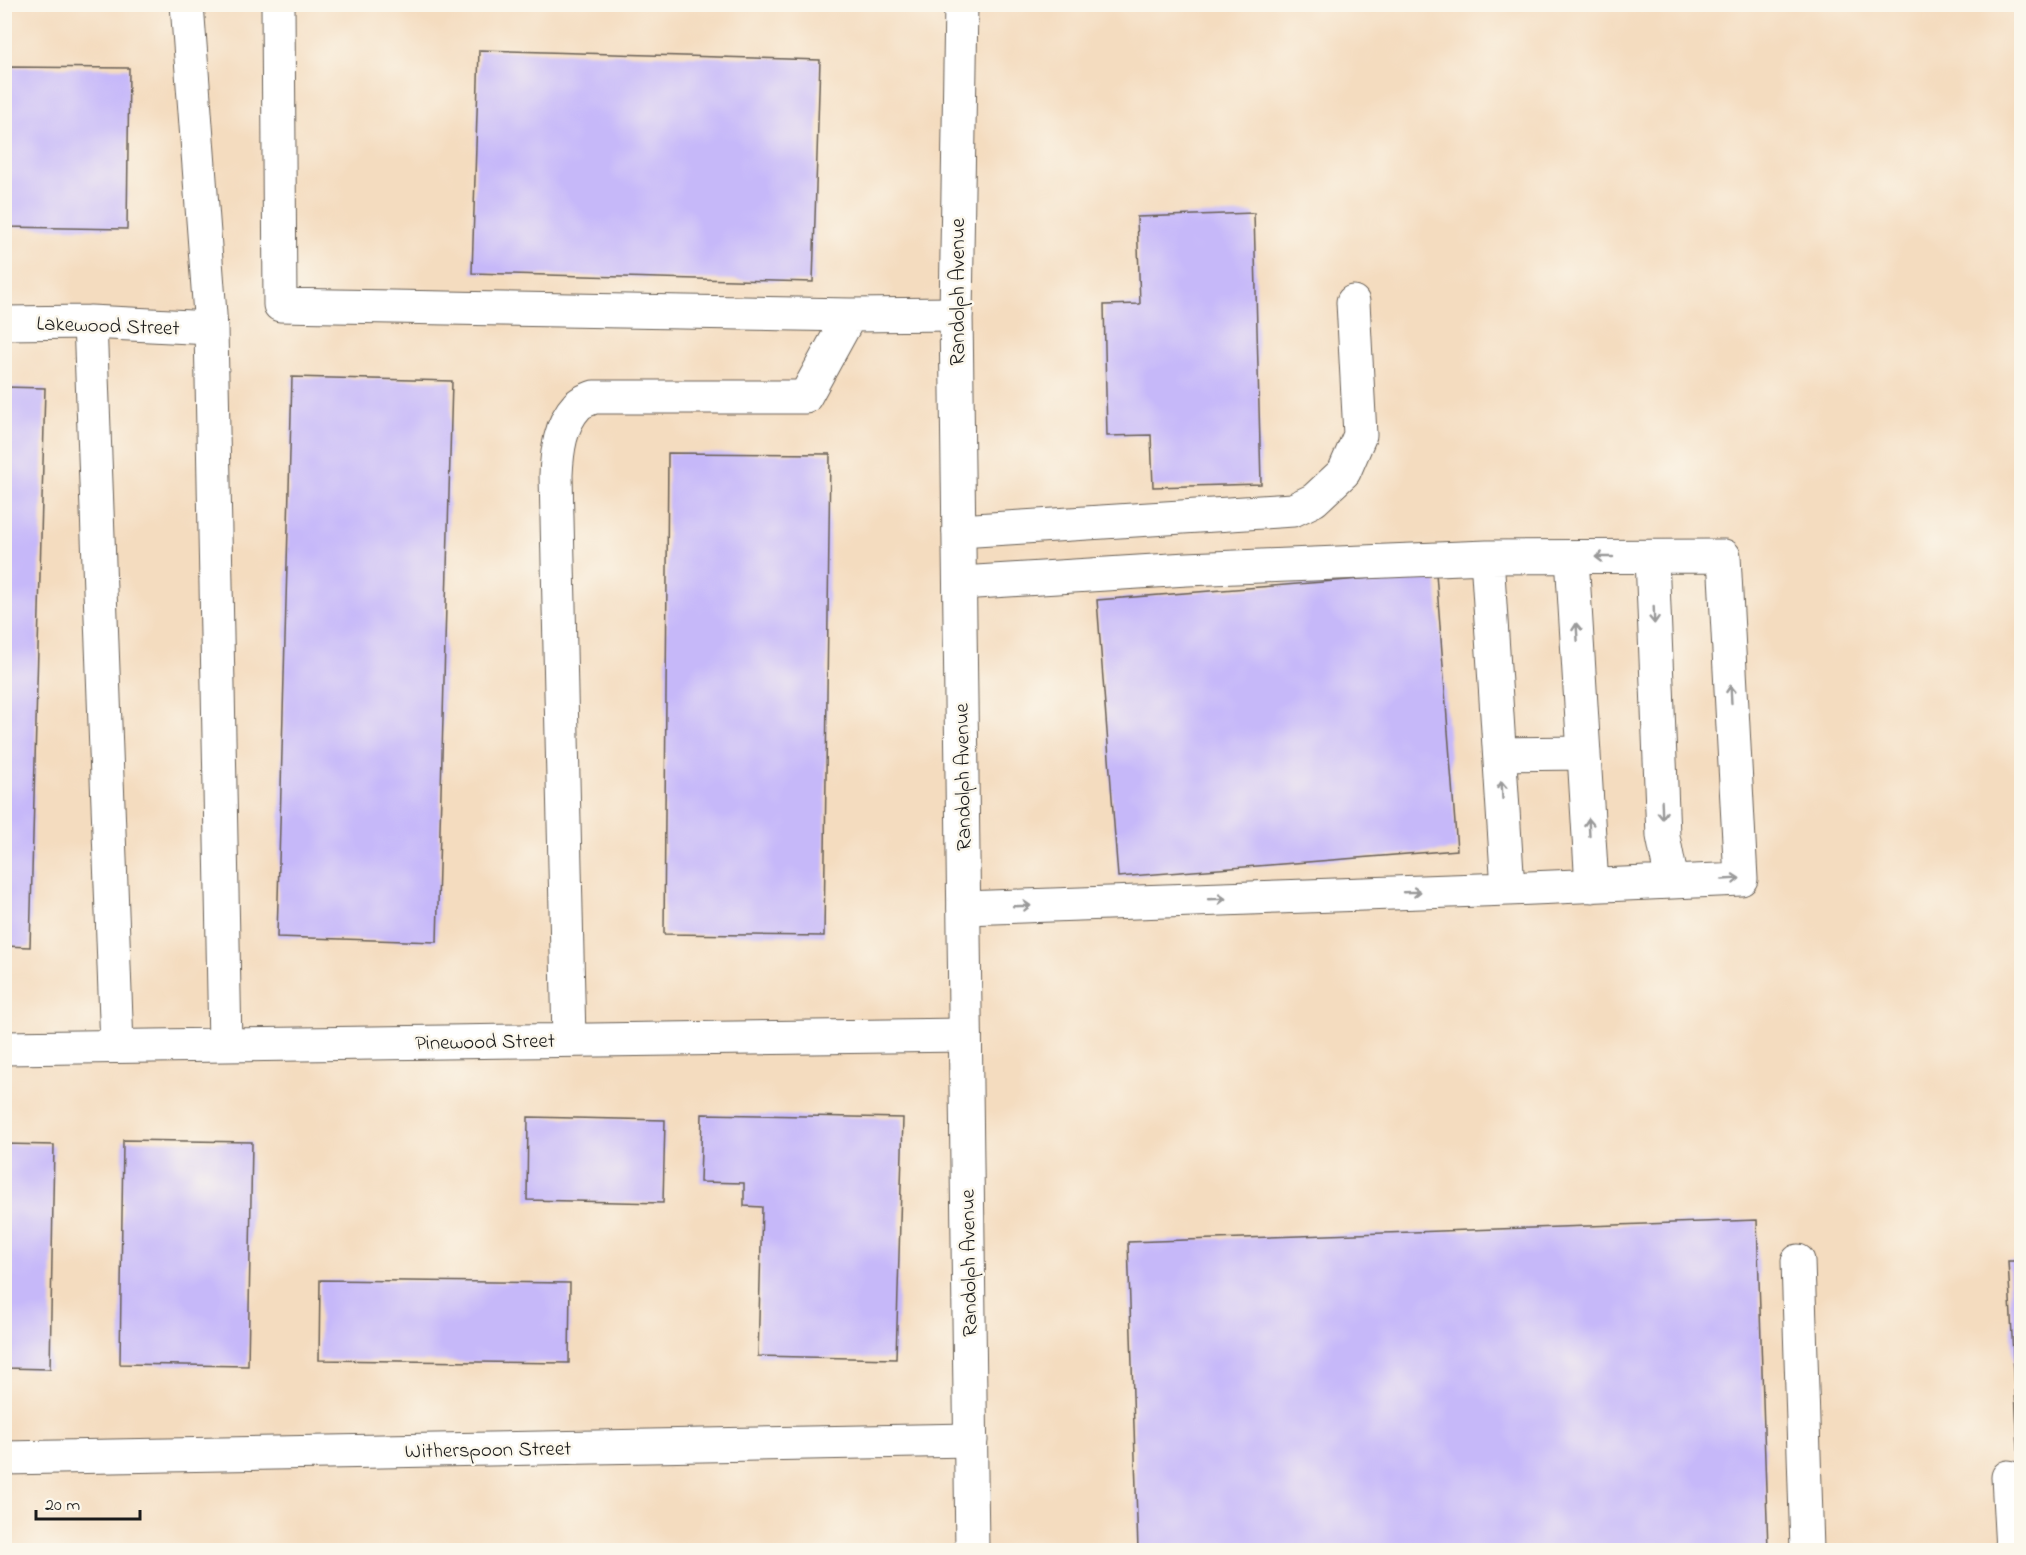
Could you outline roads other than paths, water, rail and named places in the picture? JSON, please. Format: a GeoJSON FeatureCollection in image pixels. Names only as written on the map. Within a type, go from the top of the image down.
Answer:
{"type":"FeatureCollection","features":[{"type":"Feature","properties":{"kind":"street"},"geometry":{"type":"LineString","coordinates":[[188,4],[211,328],[225,1045]]}},
{"type":"Feature","properties":{"kind":"street"},"geometry":{"type":"LineString","coordinates":[[278,4],[280,305],[850,315],[956,314]]}},
{"type":"Feature","properties":{"kind":"street","name":"Randolph Avenue"},"geometry":{"type":"LineString","coordinates":[[961,4],[956,314],[972,1551]]}},
{"type":"Feature","properties":{"kind":"street"},"geometry":{"type":"LineString","coordinates":[[959,531],[1293,510],[1314,500],[1344,472],[1360,435],[1353,302]]}},
{"type":"Feature","properties":{"kind":"street"},"geometry":{"type":"LineString","coordinates":[[569,1040],[556,475],[562,431],[577,405],[594,397],[805,398],[850,315]]}},
{"type":"Feature","properties":{"kind":"street"},"geometry":{"type":"LineString","coordinates":[[90,322],[117,1046]]}},
{"type":"Feature","properties":{"kind":"street","name":"Lakewood Street"},"geometry":{"type":"LineString","coordinates":[[4,323],[90,322],[211,328]]}},
{"type":"Feature","properties":{"kind":"street"},"geometry":{"type":"LineString","coordinates":[[960,583],[1187,569],[1487,557],[1724,556],[1741,879],[964,908]]}},
{"type":"Feature","properties":{"kind":"street"},"geometry":{"type":"LineString","coordinates":[[1487,557],[1508,889]]}},
{"type":"Feature","properties":{"kind":"street"},"geometry":{"type":"LineString","coordinates":[[1572,557],[1592,885]]}},
{"type":"Feature","properties":{"kind":"street"},"geometry":{"type":"LineString","coordinates":[[1652,557],[1663,836],[1672,882]]}},
{"type":"Feature","properties":{"kind":"street"},"geometry":{"type":"LineString","coordinates":[[1500,754],[1584,753]]}},
{"type":"Feature","properties":{"kind":"street","name":"Pinewood Street"},"geometry":{"type":"LineString","coordinates":[[4,1048],[965,1035]]}},
{"type":"Feature","properties":{"kind":"street"},"geometry":{"type":"LineString","coordinates":[[1798,1261],[1807,1551]]}},
{"type":"Feature","properties":{"kind":"street","name":"Witherspoon Street"},"geometry":{"type":"LineString","coordinates":[[4,1458],[971,1440]]}},
{"type":"Feature","properties":{"kind":"street"},"geometry":{"type":"LineString","coordinates":[[2008,1477],[2012,1551]]}}]}
